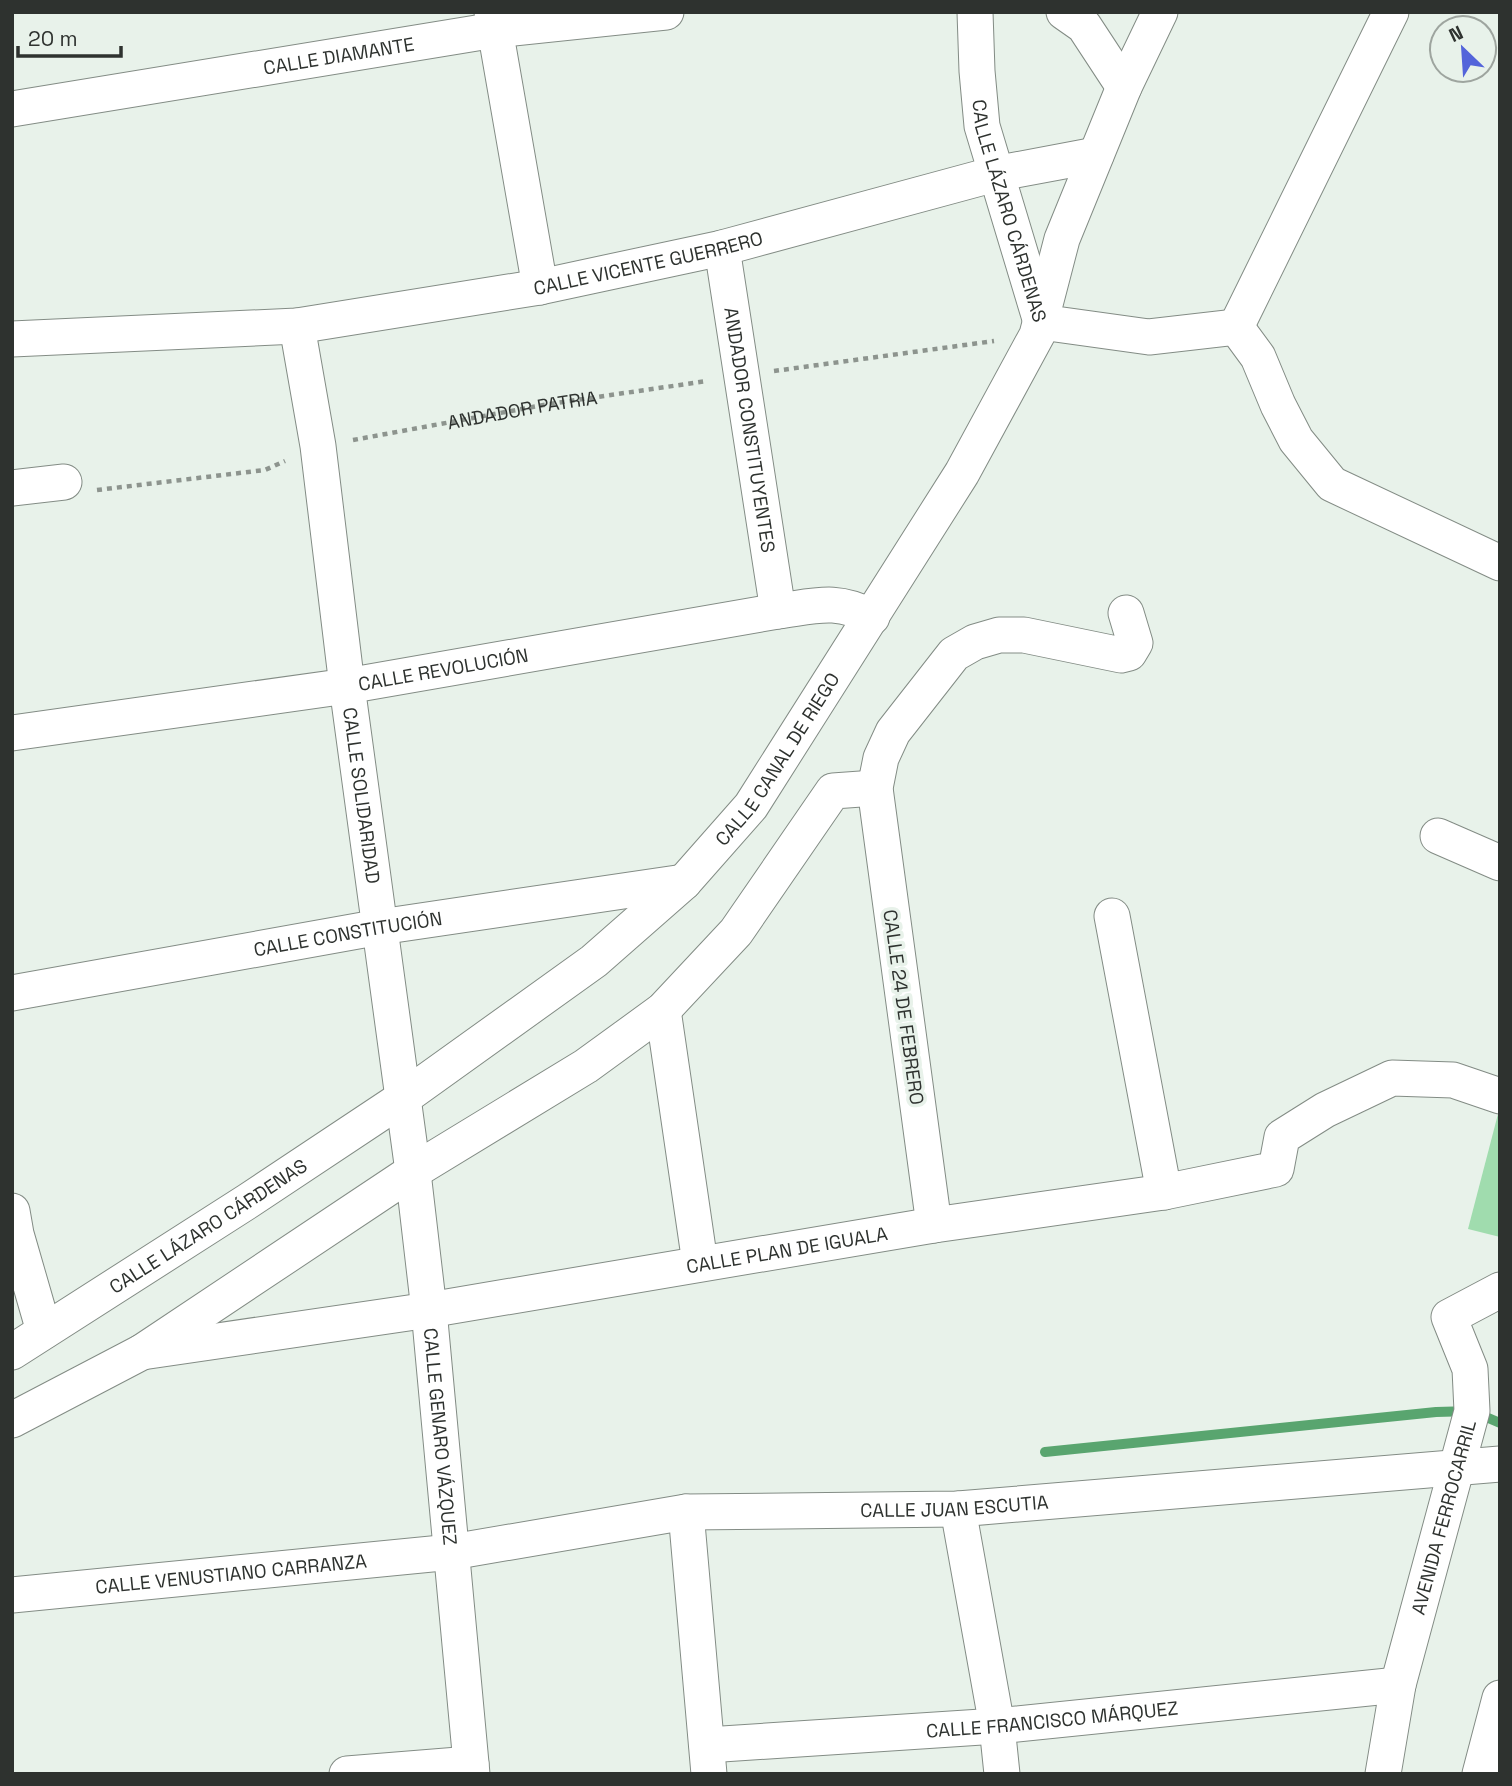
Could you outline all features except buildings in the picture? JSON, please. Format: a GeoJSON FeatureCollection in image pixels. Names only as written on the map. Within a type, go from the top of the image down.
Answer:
{"type":"FeatureCollection","features":[{"type":"Feature","properties":{"kind":"street","name":"CALLE DIAMANTE"},"geometry":{"type":"LineString","coordinates":[[12,109],[494,21],[666,12]]}},
{"type":"Feature","properties":{"kind":"street","name":"CALLE LÁZARO CÁRDENAS"},"geometry":{"type":"LineString","coordinates":[[975,12],[982,126],[1039,328],[1149,337],[1236,327]]}},
{"type":"Feature","properties":{"kind":"street"},"geometry":{"type":"LineString","coordinates":[[1064,12],[1084,26],[1124,87]]}},
{"type":"Feature","properties":{"kind":"street","name":"CALLE CANAL DE RIEGO"},"geometry":{"type":"LineString","coordinates":[[403,1098],[594,961],[684,882],[751,806],[962,473],[1039,328],[1062,239],[1124,87],[1160,12]]}},
{"type":"Feature","properties":{"kind":"street"},"geometry":{"type":"LineString","coordinates":[[1391,12],[1236,327],[1258,357],[1296,440],[1332,484],[1500,563]]}},
{"type":"Feature","properties":{"kind":"street"},"geometry":{"type":"LineString","coordinates":[[494,21],[540,287]]}},
{"type":"Feature","properties":{"kind":"street","name":"CALLE VICENTE GUERRERO"},"geometry":{"type":"LineString","coordinates":[[12,339],[297,326],[540,287],[722,247],[995,174],[1096,155]]}},
{"type":"Feature","properties":{"kind":"street","name":"ANDADOR CONSTITUYENTES"},"geometry":{"type":"LineString","coordinates":[[722,247],[778,611]]}},
{"type":"Feature","properties":{"kind":"street","name":"CALLE SOLIDARIDAD"},"geometry":{"type":"LineString","coordinates":[[297,326],[318,446],[347,686],[403,1098]]}},
{"type":"Feature","properties":{"kind":"street"},"geometry":{"type":"LineString","coordinates":[[12,488],[64,482]]}},
{"type":"Feature","properties":{"kind":"street","name":"CALLE REVOLUCIÓN"},"geometry":{"type":"LineString","coordinates":[[12,733],[347,686],[778,611],[830,604],[853,607],[872,617]]}},
{"type":"Feature","properties":{"kind":"street"},"geometry":{"type":"LineString","coordinates":[[12,1420],[142,1352],[412,1172],[586,1066],[663,1010],[736,932],[833,791],[875,788],[881,758],[893,732],[954,654],[975,642],[999,635],[1024,635],[1121,655],[1129,653],[1135,643],[1126,613]]}},
{"type":"Feature","properties":{"kind":"street","name":"CALLE 24 DE FEBRERO"},"geometry":{"type":"LineString","coordinates":[[875,788],[934,1225]]}},
{"type":"Feature","properties":{"kind":"street"},"geometry":{"type":"LineString","coordinates":[[1438,836],[1500,863]]}},
{"type":"Feature","properties":{"kind":"street","name":"CALLE CONSTITUCIÓN"},"geometry":{"type":"LineString","coordinates":[[12,993],[380,927],[684,882]]}},
{"type":"Feature","properties":{"kind":"street"},"geometry":{"type":"LineString","coordinates":[[1112,916],[1164,1192]]}},
{"type":"Feature","properties":{"kind":"street"},"geometry":{"type":"LineString","coordinates":[[663,1010],[700,1263]]}},
{"type":"Feature","properties":{"kind":"street","name":"CALLE PLAN DE IGUALA"},"geometry":{"type":"LineString","coordinates":[[142,1352],[429,1310],[934,1225],[1164,1192],[1276,1170],[1282,1137],[1325,1110],[1392,1078],[1453,1080],[1500,1096]]}},
{"type":"Feature","properties":{"kind":"street","name":"CALLE LÁZARO CÁRDENAS"},"geometry":{"type":"LineString","coordinates":[[12,1352],[403,1098]]}},
{"type":"Feature","properties":{"kind":"street","name":"CALLE GENARO VÁZQUEZ"},"geometry":{"type":"LineString","coordinates":[[403,1098],[429,1310],[471,1769]]}},
{"type":"Feature","properties":{"kind":"street"},"geometry":{"type":"LineString","coordinates":[[13,1227],[44,1331]]}},
{"type":"Feature","properties":{"kind":"street","name":"AVENIDA FERROCARRIL"},"geometry":{"type":"LineString","coordinates":[[1383,1774],[1398,1685],[1472,1411],[1470,1369],[1449,1317],[1500,1290]]}},
{"type":"Feature","properties":{"kind":"street","name":"CALLE JUAN ESCUTIA"},"geometry":{"type":"LineString","coordinates":[[452,1552],[686,1512],[958,1509],[1500,1464]]}},
{"type":"Feature","properties":{"kind":"street"},"geometry":{"type":"LineString","coordinates":[[958,1509],[997,1726],[1002,1774]]}},
{"type":"Feature","properties":{"kind":"street"},"geometry":{"type":"LineString","coordinates":[[686,1512],[708,1759]]}},
{"type":"Feature","properties":{"kind":"street","name":"CALLE VENUSTIANO CARRANZA"},"geometry":{"type":"LineString","coordinates":[[12,1595],[452,1552]]}},
{"type":"Feature","properties":{"kind":"street","name":"CALLE FRANCISCO MÁRQUEZ"},"geometry":{"type":"LineString","coordinates":[[708,1759],[1398,1685]]}},
{"type":"Feature","properties":{"kind":"street"},"geometry":{"type":"LineString","coordinates":[[1480,1774],[1500,1698]]}},
{"type":"Feature","properties":{"kind":"street"},"geometry":{"type":"LineString","coordinates":[[348,1774],[471,1769]]}},
{"type":"Feature","properties":{"kind":"path","name":"ANDADOR PATRIA"},"geometry":{"type":"LineString","coordinates":[[64,482],[97,490],[265,470],[318,446],[549,404],[1039,328]]}},
{"type":"Feature","properties":{"kind":"green space"},"geometry":{"type":"Polygon","coordinates":[[[1498,1114],[1500,1115],[1500,1237],[1468,1229],[1498,1114]]]}},
{"type":"Feature","properties":{"kind":"waterway"},"geometry":{"type":"LineString","coordinates":[[1045,1452],[1436,1412],[1472,1411],[1500,1423]]}}]}
